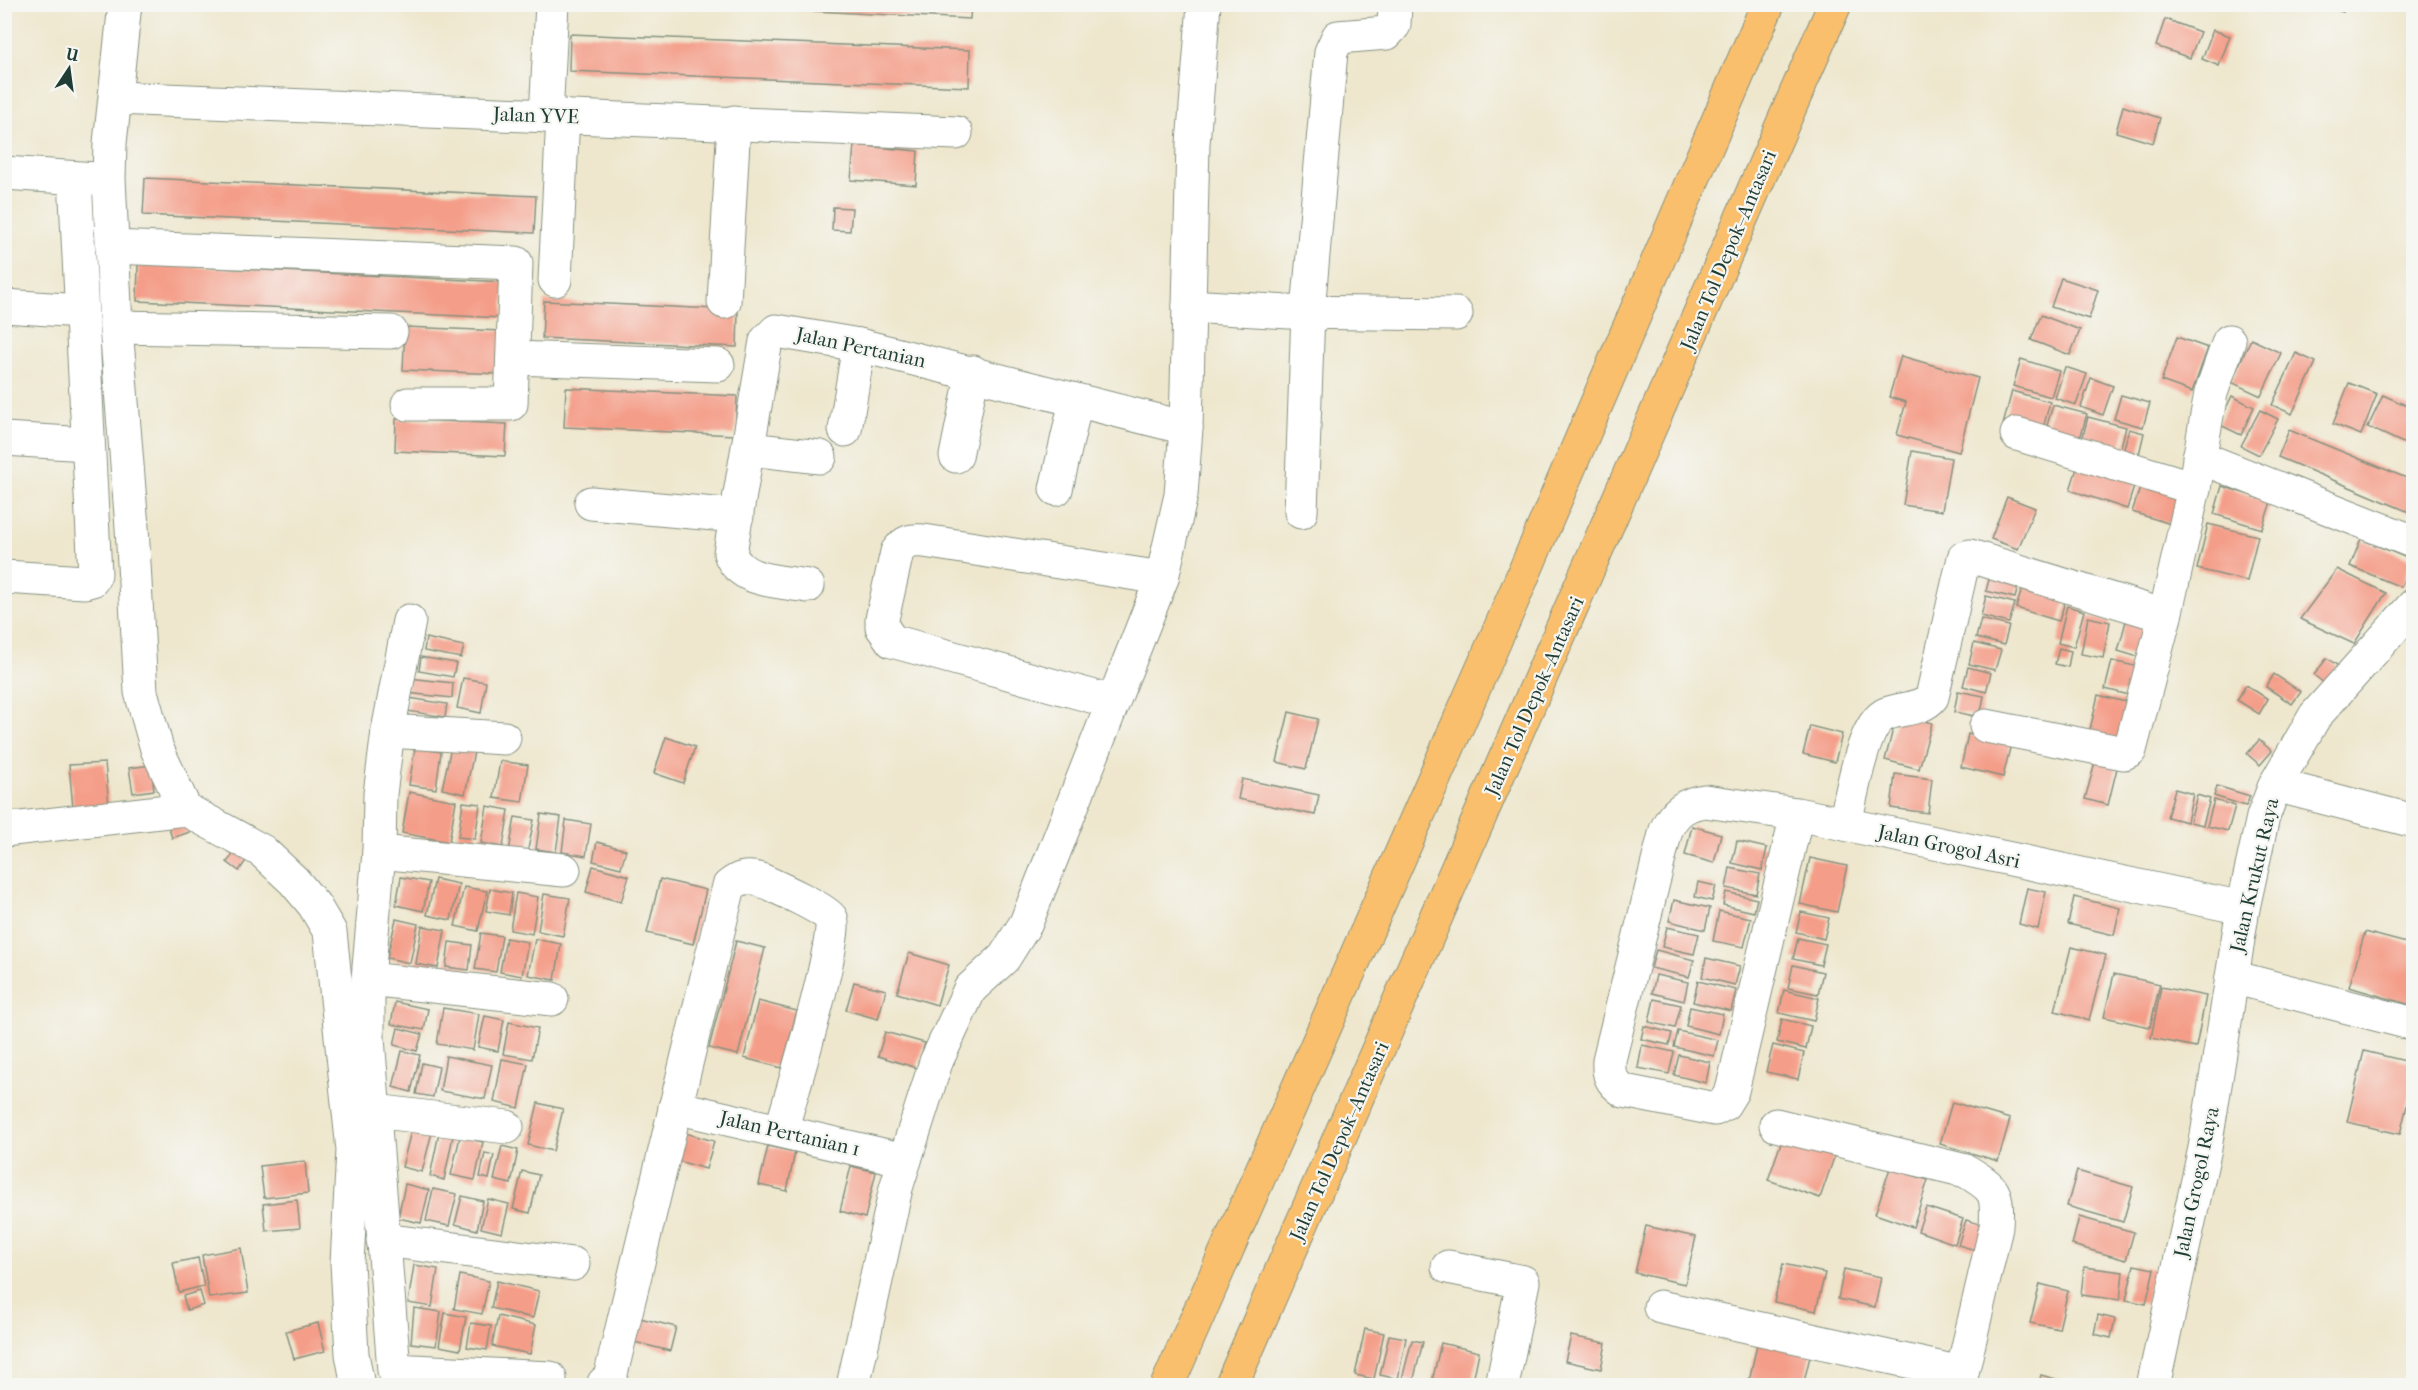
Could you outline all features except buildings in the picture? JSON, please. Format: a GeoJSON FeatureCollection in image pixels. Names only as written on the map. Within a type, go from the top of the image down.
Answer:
{"type":"FeatureCollection","features":[{"type":"Feature","properties":{"kind":"highway"},"geometry":{"type":"LineString","coordinates":[[1167,1386],[1503,622],[1768,4]]}},
{"type":"Feature","properties":{"kind":"highway","name":"Jalan Tol Depok–Antasari"},"geometry":{"type":"LineString","coordinates":[[1231,1386],[1834,4]]}},
{"type":"Feature","properties":{"kind":"street"},"geometry":{"type":"LineString","coordinates":[[125,4],[110,143],[109,178],[116,327],[132,527],[141,692],[157,749],[184,809]]}},
{"type":"Feature","properties":{"kind":"street"},"geometry":{"type":"LineString","coordinates":[[552,4],[555,280]]}},
{"type":"Feature","properties":{"kind":"street"},"geometry":{"type":"LineString","coordinates":[[853,1386],[896,1188],[936,1062],[960,1005],[970,989],[1014,946],[1026,923],[1162,578],[1181,495],[1186,428],[1193,144],[1204,4]]}},
{"type":"Feature","properties":{"kind":"street"},"geometry":{"type":"LineString","coordinates":[[1301,512],[1308,311],[1332,45],[1338,37],[1387,33],[1394,25],[1395,4]]}},
{"type":"Feature","properties":{"kind":"street","name":"Jalan YVE"},"geometry":{"type":"LineString","coordinates":[[116,98],[956,133]]}},
{"type":"Feature","properties":{"kind":"street"},"geometry":{"type":"LineString","coordinates":[[724,302],[734,122]]}},
{"type":"Feature","properties":{"kind":"street"},"geometry":{"type":"LineString","coordinates":[[4,173],[109,178]]}},
{"type":"Feature","properties":{"kind":"street"},"geometry":{"type":"LineString","coordinates":[[4,577],[85,582],[92,580],[95,574],[75,178]]}},
{"type":"Feature","properties":{"kind":"street"},"geometry":{"type":"LineString","coordinates":[[112,247],[516,263],[511,404],[408,404]]}},
{"type":"Feature","properties":{"kind":"street"},"geometry":{"type":"LineString","coordinates":[[4,306],[81,311]]}},
{"type":"Feature","properties":{"kind":"street"},"geometry":{"type":"LineString","coordinates":[[1189,306],[1456,314]]}},
{"type":"Feature","properties":{"kind":"street"},"geometry":{"type":"LineString","coordinates":[[116,327],[391,332]]}},
{"type":"Feature","properties":{"kind":"street","name":"Jalan Pertanian"},"geometry":{"type":"LineString","coordinates":[[808,586],[751,576],[734,565],[730,554],[764,349],[770,335],[776,330],[859,345],[973,372],[1076,401],[1186,428]]}},
{"type":"Feature","properties":{"kind":"street"},"geometry":{"type":"LineString","coordinates":[[1986,726],[2124,753],[2130,750],[2165,616],[2197,472],[2211,393],[2229,341]]}},
{"type":"Feature","properties":{"kind":"street"},"geometry":{"type":"LineString","coordinates":[[845,430],[859,345]]}},
{"type":"Feature","properties":{"kind":"street"},"geometry":{"type":"LineString","coordinates":[[513,358],[718,365]]}},
{"type":"Feature","properties":{"kind":"street"},"geometry":{"type":"LineString","coordinates":[[956,456],[973,372]]}},
{"type":"Feature","properties":{"kind":"street"},"geometry":{"type":"LineString","coordinates":[[1056,489],[1076,401]]}},
{"type":"Feature","properties":{"kind":"street"},"geometry":{"type":"LineString","coordinates":[[2017,434],[2197,472],[2414,542]]}},
{"type":"Feature","properties":{"kind":"street"},"geometry":{"type":"LineString","coordinates":[[4,439],[87,444]]}},
{"type":"Feature","properties":{"kind":"street"},"geometry":{"type":"LineString","coordinates":[[749,449],[820,457]]}},
{"type":"Feature","properties":{"kind":"street"},"geometry":{"type":"LineString","coordinates":[[591,503],[737,516]]}},
{"type":"Feature","properties":{"kind":"street"},"geometry":{"type":"LineString","coordinates":[[1113,702],[892,641],[882,627],[882,619],[897,552],[903,544],[912,540],[924,541],[1162,578]]}},
{"type":"Feature","properties":{"kind":"street"},"geometry":{"type":"LineString","coordinates":[[1845,824],[1873,724],[1887,714],[1923,705],[1932,697],[1964,558],[1970,556],[2165,616]]}},
{"type":"Feature","properties":{"kind":"street","name":"Jalan Krukut Raya"},"geometry":{"type":"LineString","coordinates":[[2232,977],[2243,908],[2263,817],[2275,784],[2315,716],[2414,605]]}},
{"type":"Feature","properties":{"kind":"street"},"geometry":{"type":"LineString","coordinates":[[409,621],[388,731],[380,794],[379,852],[368,980],[368,1038],[383,1240],[387,1378],[420,1370],[550,1378]]}},
{"type":"Feature","properties":{"kind":"street"},"geometry":{"type":"LineString","coordinates":[[388,731],[504,738]]}},
{"type":"Feature","properties":{"kind":"street"},"geometry":{"type":"LineString","coordinates":[[2275,784],[2414,821]]}},
{"type":"Feature","properties":{"kind":"street","name":"Jalan Grogol Asri"},"geometry":{"type":"LineString","coordinates":[[1797,814],[1732,1091],[1724,1104],[1715,1109],[1624,1091],[1613,1083],[1608,1073],[1609,1060],[1666,830],[1672,818],[1692,802],[1705,801],[1797,814],[2243,908]]}},
{"type":"Feature","properties":{"kind":"street"},"geometry":{"type":"LineString","coordinates":[[4,830],[184,809],[262,851],[294,881],[315,905],[330,932],[353,1150],[347,1263],[352,1354],[358,1386]]}},
{"type":"Feature","properties":{"kind":"street"},"geometry":{"type":"LineString","coordinates":[[379,852],[564,870]]}},
{"type":"Feature","properties":{"kind":"street"},"geometry":{"type":"LineString","coordinates":[[604,1383],[610,1378],[729,886],[738,879],[749,876],[827,913],[834,926],[816,1005],[781,1131]]}},
{"type":"Feature","properties":{"kind":"street"},"geometry":{"type":"LineString","coordinates":[[2232,977],[2414,1024]]}},
{"type":"Feature","properties":{"kind":"street","name":"Jalan Grogol Raya"},"geometry":{"type":"LineString","coordinates":[[2153,1386],[2205,1148],[2232,977]]}},
{"type":"Feature","properties":{"kind":"street"},"geometry":{"type":"LineString","coordinates":[[368,980],[552,999]]}},
{"type":"Feature","properties":{"kind":"street","name":"Jalan Pertanian 1"},"geometry":{"type":"LineString","coordinates":[[675,1107],[905,1160]]}},
{"type":"Feature","properties":{"kind":"street"},"geometry":{"type":"LineString","coordinates":[[375,1111],[507,1127]]}},
{"type":"Feature","properties":{"kind":"street"},"geometry":{"type":"LineString","coordinates":[[1660,1307],[1960,1379],[1996,1227],[1997,1200],[1986,1183],[1966,1171],[1776,1125]]}},
{"type":"Feature","properties":{"kind":"street"},"geometry":{"type":"LineString","coordinates":[[383,1240],[573,1264]]}},
{"type":"Feature","properties":{"kind":"street"},"geometry":{"type":"LineString","coordinates":[[1448,1267],[1523,1282],[1502,1386]]}}]}
